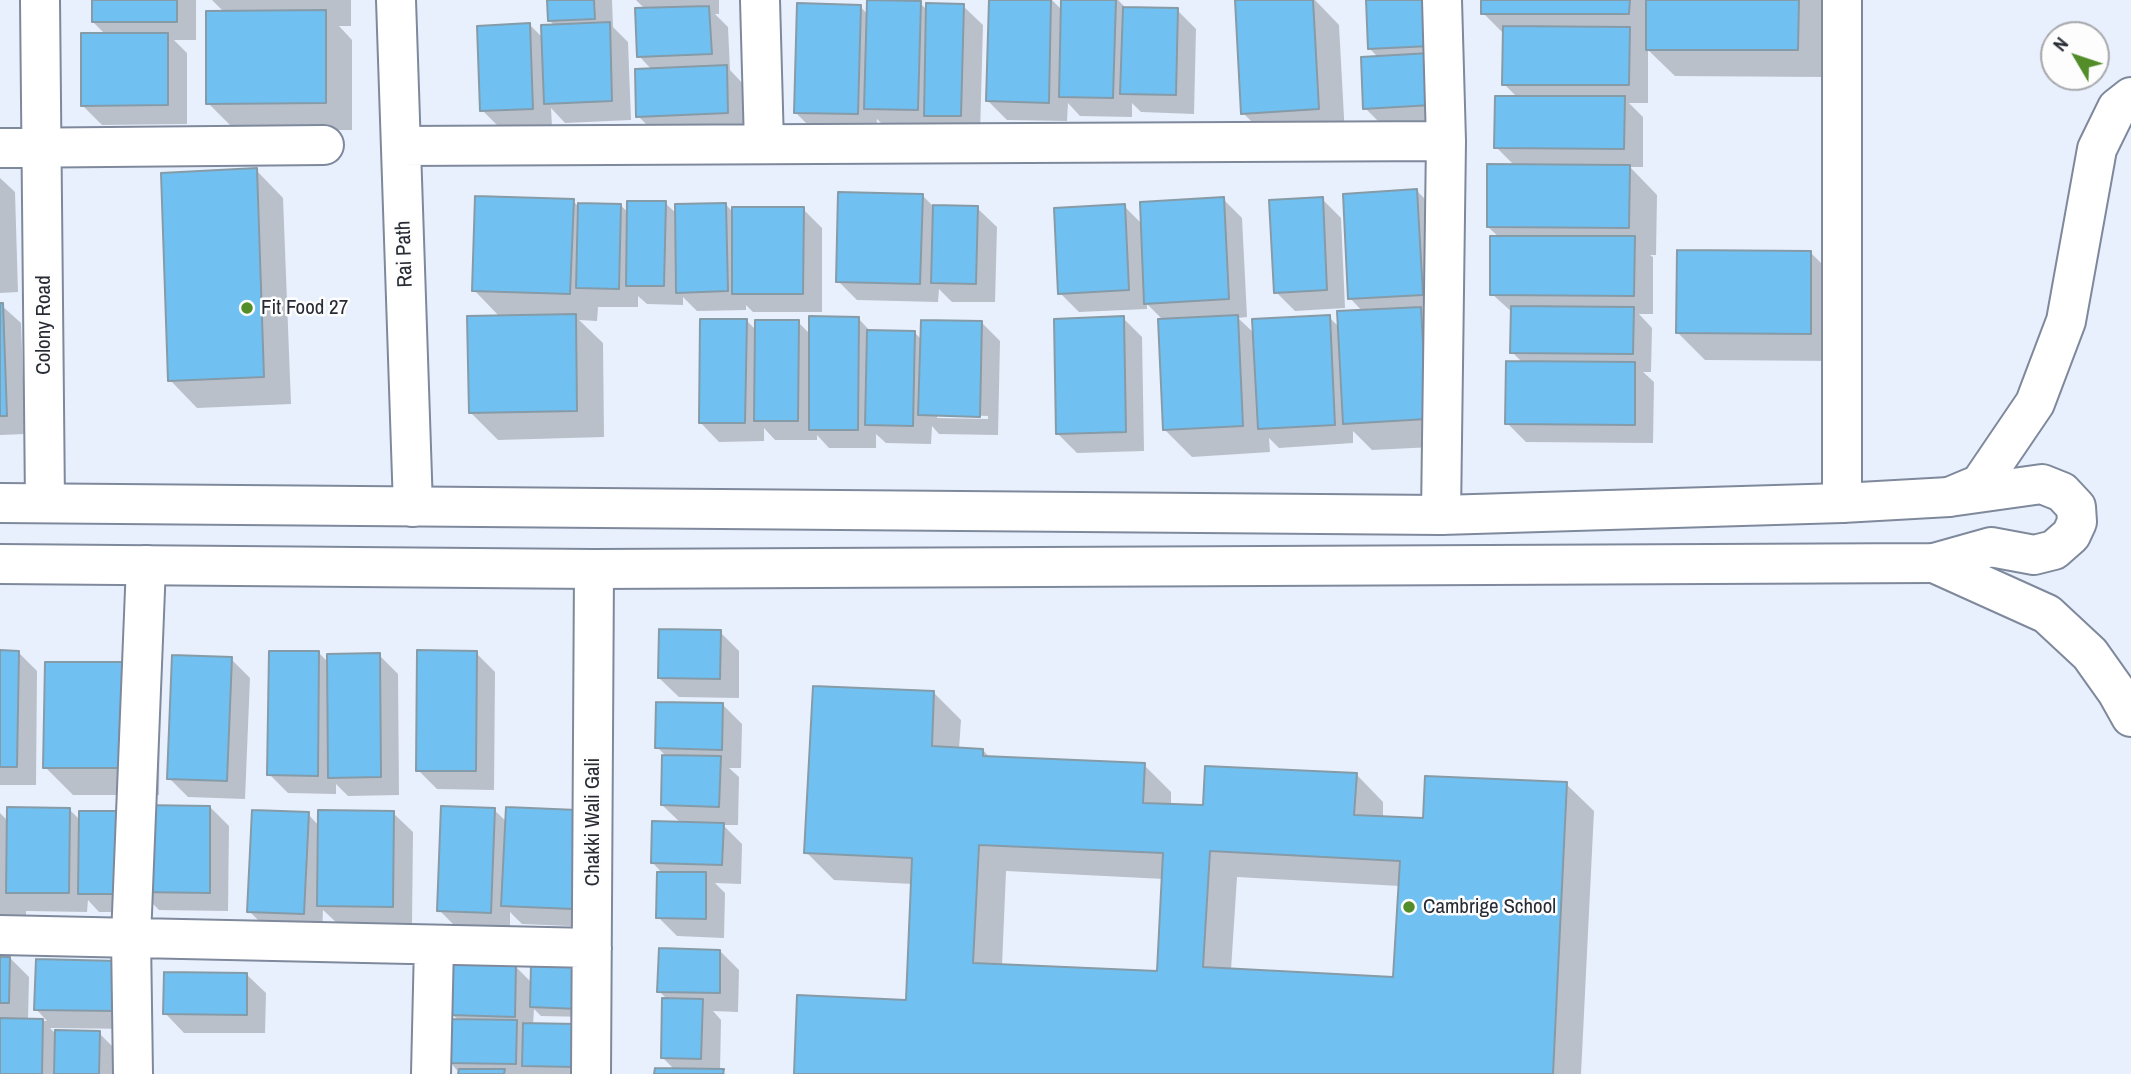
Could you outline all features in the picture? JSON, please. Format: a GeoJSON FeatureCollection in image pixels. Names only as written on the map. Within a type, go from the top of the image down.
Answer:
{"type":"FeatureCollection","features":[{"type":"Feature","properties":{"kind":"street","name":"Colony Road"},"geometry":{"type":"LineString","coordinates":[[40,0],[45,503]]}},
{"type":"Feature","properties":{"kind":"street","name":"Rai Path"},"geometry":{"type":"LineString","coordinates":[[396,0],[413,507]]}},
{"type":"Feature","properties":{"kind":"street"},"geometry":{"type":"LineString","coordinates":[[760,0],[764,144]]}},
{"type":"Feature","properties":{"kind":"street"},"geometry":{"type":"LineString","coordinates":[[1441,515],[1446,141],[1443,0]]}},
{"type":"Feature","properties":{"kind":"street"},"geometry":{"type":"LineString","coordinates":[[1842,0],[1842,503]]}},
{"type":"Feature","properties":{"kind":"street"},"geometry":{"type":"LineString","coordinates":[[1949,497],[1980,484],[2035,403],[2066,321],[2096,149],[2116,108],[2131,97]]}},
{"type":"Feature","properties":{"kind":"street"},"geometry":{"type":"LineString","coordinates":[[401,146],[1446,141]]}},
{"type":"Feature","properties":{"kind":"street"},"geometry":{"type":"LineString","coordinates":[[0,148],[324,145]]}},
{"type":"Feature","properties":{"kind":"street"},"geometry":{"type":"LineString","coordinates":[[0,503],[1441,515],[1842,503],[1949,497],[2042,484],[2062,492],[2076,507],[2077,523],[2071,535],[2054,550],[2034,555],[1991,547],[1934,563],[594,569],[0,564]]}},
{"type":"Feature","properties":{"kind":"street"},"geometry":{"type":"LineString","coordinates":[[1934,563],[2047,614],[2091,654],[2131,717]]}},
{"type":"Feature","properties":{"kind":"street"},"geometry":{"type":"LineString","coordinates":[[133,1074],[131,938],[146,565]]}},
{"type":"Feature","properties":{"kind":"street","name":"Chakki Wali Gali"},"geometry":{"type":"LineString","coordinates":[[592,1074],[594,569]]}},
{"type":"Feature","properties":{"kind":"street"},"geometry":{"type":"LineString","coordinates":[[0,935],[592,948]]}},
{"type":"Feature","properties":{"kind":"street"},"geometry":{"type":"LineString","coordinates":[[431,1074],[434,945]]}},
{"type":"Feature","properties":{"kind":"building"},"geometry":{"type":"Polygon","coordinates":[[[92,0],[177,0],[177,22],[92,22],[92,0]]]}},
{"type":"Feature","properties":{"kind":"building"},"geometry":{"type":"Polygon","coordinates":[[[547,0],[594,0],[595,19],[548,21],[547,0]]]}},
{"type":"Feature","properties":{"kind":"building"},"geometry":{"type":"Polygon","coordinates":[[[867,0],[921,1],[918,110],[864,109],[867,0]]]}},
{"type":"Feature","properties":{"kind":"building"},"geometry":{"type":"Polygon","coordinates":[[[989,0],[1051,0],[1049,103],[986,101],[989,0]]]}},
{"type":"Feature","properties":{"kind":"building"},"geometry":{"type":"Polygon","coordinates":[[[1061,0],[1116,0],[1113,98],[1059,97],[1061,0]]]}},
{"type":"Feature","properties":{"kind":"building"},"geometry":{"type":"Polygon","coordinates":[[[1235,0],[1313,0],[1319,109],[1241,114],[1235,0]]]}},
{"type":"Feature","properties":{"kind":"building"},"geometry":{"type":"Polygon","coordinates":[[[1366,0],[1429,0],[1431,46],[1368,49],[1366,0]]]}},
{"type":"Feature","properties":{"kind":"building"},"geometry":{"type":"Polygon","coordinates":[[[1481,0],[1630,0],[1629,14],[1481,14],[1481,0]]]}},
{"type":"Feature","properties":{"kind":"building"},"geometry":{"type":"Polygon","coordinates":[[[1646,0],[1799,0],[1798,50],[1646,50],[1646,0]]]}},
{"type":"Feature","properties":{"kind":"building"},"geometry":{"type":"Polygon","coordinates":[[[797,3],[861,5],[858,114],[794,113],[797,3]]]}},
{"type":"Feature","properties":{"kind":"building"},"geometry":{"type":"Polygon","coordinates":[[[926,3],[964,4],[961,116],[924,116],[926,3]]]}},
{"type":"Feature","properties":{"kind":"building"},"geometry":{"type":"Polygon","coordinates":[[[709,6],[712,54],[637,57],[635,8],[709,6]]]}},
{"type":"Feature","properties":{"kind":"building"},"geometry":{"type":"Polygon","coordinates":[[[1123,7],[1178,8],[1176,95],[1120,94],[1123,7]]]}},
{"type":"Feature","properties":{"kind":"building"},"geometry":{"type":"Polygon","coordinates":[[[326,10],[326,103],[206,104],[206,11],[326,10]]]}},
{"type":"Feature","properties":{"kind":"building"},"geometry":{"type":"Polygon","coordinates":[[[610,22],[612,101],[544,104],[541,25],[610,22]]]}},
{"type":"Feature","properties":{"kind":"building"},"geometry":{"type":"Polygon","coordinates":[[[530,23],[533,109],[480,111],[477,26],[530,23]]]}},
{"type":"Feature","properties":{"kind":"building"},"geometry":{"type":"Polygon","coordinates":[[[1503,26],[1630,27],[1629,85],[1502,85],[1503,26]]]}},
{"type":"Feature","properties":{"kind":"building"},"geometry":{"type":"Polygon","coordinates":[[[81,33],[168,33],[168,105],[81,106],[81,33]]]}},
{"type":"Feature","properties":{"kind":"building"},"geometry":{"type":"Polygon","coordinates":[[[1430,53],[1432,105],[1363,109],[1361,57],[1430,53]]]}},
{"type":"Feature","properties":{"kind":"building"},"geometry":{"type":"Polygon","coordinates":[[[727,65],[728,113],[636,117],[635,69],[727,65]]]}},
{"type":"Feature","properties":{"kind":"building"},"geometry":{"type":"Polygon","coordinates":[[[1495,96],[1625,96],[1624,149],[1494,148],[1495,96]]]}},
{"type":"Feature","properties":{"kind":"building"},"geometry":{"type":"Polygon","coordinates":[[[1487,164],[1630,165],[1629,228],[1487,227],[1487,164]]]}},
{"type":"Feature","properties":{"kind":"building"},"geometry":{"type":"Polygon","coordinates":[[[257,168],[264,377],[168,381],[161,173],[257,168]]]}},
{"type":"Feature","properties":{"kind":"building"},"geometry":{"type":"Polygon","coordinates":[[[1417,189],[1423,295],[1348,299],[1343,194],[1417,189]]]}},
{"type":"Feature","properties":{"kind":"building"},"geometry":{"type":"Polygon","coordinates":[[[838,192],[923,194],[920,284],[836,282],[838,192]]]}},
{"type":"Feature","properties":{"kind":"building"},"geometry":{"type":"Polygon","coordinates":[[[475,196],[574,199],[570,294],[472,291],[475,196]]]}},
{"type":"Feature","properties":{"kind":"building"},"geometry":{"type":"Polygon","coordinates":[[[1224,197],[1229,299],[1144,304],[1140,202],[1224,197]]]}},
{"type":"Feature","properties":{"kind":"building"},"geometry":{"type":"Polygon","coordinates":[[[1323,197],[1327,290],[1274,293],[1269,200],[1323,197]]]}},
{"type":"Feature","properties":{"kind":"building"},"geometry":{"type":"Polygon","coordinates":[[[627,201],[666,201],[664,286],[626,286],[627,201]]]}},
{"type":"Feature","properties":{"kind":"building"},"geometry":{"type":"Polygon","coordinates":[[[578,203],[621,204],[619,289],[576,288],[578,203]]]}},
{"type":"Feature","properties":{"kind":"building"},"geometry":{"type":"Polygon","coordinates":[[[726,203],[728,291],[676,293],[675,204],[726,203]]]}},
{"type":"Feature","properties":{"kind":"building"},"geometry":{"type":"Polygon","coordinates":[[[1125,204],[1129,290],[1058,294],[1054,208],[1125,204]]]}},
{"type":"Feature","properties":{"kind":"building"},"geometry":{"type":"Polygon","coordinates":[[[933,205],[978,206],[976,284],[931,283],[933,205]]]}},
{"type":"Feature","properties":{"kind":"building"},"geometry":{"type":"Polygon","coordinates":[[[732,207],[804,207],[803,294],[732,294],[732,207]]]}},
{"type":"Feature","properties":{"kind":"building"},"geometry":{"type":"Polygon","coordinates":[[[1490,236],[1635,236],[1634,296],[1490,295],[1490,236]]]}},
{"type":"Feature","properties":{"kind":"building"},"geometry":{"type":"Polygon","coordinates":[[[1677,250],[1811,251],[1811,334],[1676,333],[1677,250]]]}},
{"type":"Feature","properties":{"kind":"building"},"geometry":{"type":"Polygon","coordinates":[[[0,303],[3,303],[7,416],[0,416],[0,303]]]}},
{"type":"Feature","properties":{"kind":"building"},"geometry":{"type":"Polygon","coordinates":[[[1511,306],[1634,307],[1633,354],[1510,353],[1511,306]]]}},
{"type":"Feature","properties":{"kind":"building"},"geometry":{"type":"Polygon","coordinates":[[[1421,307],[1427,419],[1343,424],[1337,311],[1421,307]]]}},
{"type":"Feature","properties":{"kind":"building"},"geometry":{"type":"Polygon","coordinates":[[[576,314],[577,411],[469,413],[467,316],[576,314]]]}},
{"type":"Feature","properties":{"kind":"building"},"geometry":{"type":"Polygon","coordinates":[[[1238,315],[1243,426],[1163,430],[1158,319],[1238,315]]]}},
{"type":"Feature","properties":{"kind":"building"},"geometry":{"type":"Polygon","coordinates":[[[1330,315],[1335,425],[1258,429],[1252,319],[1330,315]]]}},
{"type":"Feature","properties":{"kind":"building"},"geometry":{"type":"Polygon","coordinates":[[[809,316],[859,317],[858,430],[809,430],[809,316]]]}},
{"type":"Feature","properties":{"kind":"building"},"geometry":{"type":"Polygon","coordinates":[[[1124,316],[1126,432],[1056,434],[1054,319],[1124,316]]]}},
{"type":"Feature","properties":{"kind":"building"},"geometry":{"type":"Polygon","coordinates":[[[700,319],[747,319],[745,423],[699,423],[700,319]]]}},
{"type":"Feature","properties":{"kind":"building"},"geometry":{"type":"Polygon","coordinates":[[[755,320],[799,320],[798,421],[754,421],[755,320]]]}},
{"type":"Feature","properties":{"kind":"building"},"geometry":{"type":"Polygon","coordinates":[[[921,320],[982,321],[980,417],[918,415],[921,320]]]}},
{"type":"Feature","properties":{"kind":"building"},"geometry":{"type":"Polygon","coordinates":[[[867,330],[915,331],[913,426],[865,425],[867,330]]]}},
{"type":"Feature","properties":{"kind":"building"},"geometry":{"type":"Polygon","coordinates":[[[1506,361],[1635,362],[1635,425],[1505,424],[1506,361]]]}},
{"type":"Feature","properties":{"kind":"building"},"geometry":{"type":"Polygon","coordinates":[[[659,629],[721,630],[720,679],[658,678],[659,629]]]}},
{"type":"Feature","properties":{"kind":"building"},"geometry":{"type":"Polygon","coordinates":[[[0,650],[19,651],[17,767],[0,767],[0,650]]]}},
{"type":"Feature","properties":{"kind":"building"},"geometry":{"type":"Polygon","coordinates":[[[417,650],[477,651],[476,771],[416,771],[417,650]]]}},
{"type":"Feature","properties":{"kind":"building"},"geometry":{"type":"Polygon","coordinates":[[[269,651],[319,651],[318,776],[267,775],[269,651]]]}},
{"type":"Feature","properties":{"kind":"building"},"geometry":{"type":"Polygon","coordinates":[[[380,653],[381,777],[328,778],[327,654],[380,653]]]}},
{"type":"Feature","properties":{"kind":"building"},"geometry":{"type":"Polygon","coordinates":[[[172,655],[232,657],[227,781],[167,779],[172,655]]]}},
{"type":"Feature","properties":{"kind":"building"},"geometry":{"type":"Polygon","coordinates":[[[45,662],[133,662],[132,768],[43,768],[45,662]]]}},
{"type":"Feature","properties":{"kind":"building"},"geometry":{"type":"Polygon","coordinates":[[[813,686],[934,691],[932,746],[983,749],[983,756],[1145,763],[1143,803],[1203,805],[1205,766],[1357,773],[1354,815],[1423,818],[1425,776],[1567,782],[1553,1074],[794,1074],[797,995],[906,1000],[912,858],[804,853],[813,686]],[[979,845],[973,963],[1157,971],[1163,853],[979,845]],[[1210,851],[1203,967],[1393,977],[1400,861],[1210,851]]]}},
{"type":"Feature","properties":{"kind":"building"},"geometry":{"type":"Polygon","coordinates":[[[656,702],[723,703],[722,750],[655,748],[656,702]]]}},
{"type":"Feature","properties":{"kind":"building"},"geometry":{"type":"Polygon","coordinates":[[[662,755],[721,756],[719,807],[661,805],[662,755]]]}},
{"type":"Feature","properties":{"kind":"building"},"geometry":{"type":"Polygon","coordinates":[[[139,805],[210,806],[210,893],[138,892],[139,805]]]}},
{"type":"Feature","properties":{"kind":"building"},"geometry":{"type":"Polygon","coordinates":[[[441,806],[495,808],[491,913],[437,911],[441,806]]]}},
{"type":"Feature","properties":{"kind":"building"},"geometry":{"type":"Polygon","coordinates":[[[7,807],[70,808],[69,893],[6,893],[7,807]]]}},
{"type":"Feature","properties":{"kind":"building"},"geometry":{"type":"Polygon","coordinates":[[[506,807],[577,810],[573,909],[501,906],[506,807]]]}},
{"type":"Feature","properties":{"kind":"building"},"geometry":{"type":"Polygon","coordinates":[[[252,810],[309,812],[304,914],[247,912],[252,810]]]}},
{"type":"Feature","properties":{"kind":"building"},"geometry":{"type":"Polygon","coordinates":[[[318,810],[394,811],[393,907],[317,906],[318,810]]]}},
{"type":"Feature","properties":{"kind":"building"},"geometry":{"type":"Polygon","coordinates":[[[79,811],[119,811],[118,894],[78,894],[79,811]]]}},
{"type":"Feature","properties":{"kind":"building"},"geometry":{"type":"Polygon","coordinates":[[[652,821],[724,823],[722,865],[651,863],[652,821]]]}},
{"type":"Feature","properties":{"kind":"building"},"geometry":{"type":"Polygon","coordinates":[[[657,872],[706,872],[706,919],[656,918],[657,872]]]}},
{"type":"Feature","properties":{"kind":"building"},"geometry":{"type":"Polygon","coordinates":[[[659,948],[720,950],[720,993],[657,992],[659,948]]]}},
{"type":"Feature","properties":{"kind":"building"},"geometry":{"type":"Polygon","coordinates":[[[0,957],[10,957],[9,1003],[0,1003],[0,957]]]}},
{"type":"Feature","properties":{"kind":"building"},"geometry":{"type":"Polygon","coordinates":[[[36,959],[118,961],[117,1011],[34,1010],[36,959]]]}},
{"type":"Feature","properties":{"kind":"building"},"geometry":{"type":"Polygon","coordinates":[[[452,962],[516,964],[515,1017],[450,1015],[452,962]]]}},
{"type":"Feature","properties":{"kind":"building"},"geometry":{"type":"Polygon","coordinates":[[[531,965],[579,966],[578,1009],[530,1007],[531,965]]]}},
{"type":"Feature","properties":{"kind":"building"},"geometry":{"type":"Polygon","coordinates":[[[164,972],[247,973],[247,1015],[163,1014],[164,972]]]}},
{"type":"Feature","properties":{"kind":"building"},"geometry":{"type":"Polygon","coordinates":[[[662,998],[703,999],[701,1059],[661,1058],[662,998]]]}},
{"type":"Feature","properties":{"kind":"building"},"geometry":{"type":"Polygon","coordinates":[[[0,1018],[43,1019],[42,1074],[0,1074],[0,1018]]]}},
{"type":"Feature","properties":{"kind":"building"},"geometry":{"type":"Polygon","coordinates":[[[450,1019],[517,1020],[516,1064],[448,1063],[450,1019]]]}},
{"type":"Feature","properties":{"kind":"building"},"geometry":{"type":"Polygon","coordinates":[[[523,1023],[576,1024],[575,1067],[522,1066],[523,1023]]]}},
{"type":"Feature","properties":{"kind":"building"},"geometry":{"type":"Polygon","coordinates":[[[55,1030],[100,1031],[99,1074],[54,1074],[55,1030]]]}},
{"type":"Feature","properties":{"kind":"building"},"geometry":{"type":"Polygon","coordinates":[[[655,1068],[724,1069],[723,1074],[654,1074],[655,1068]]]}},
{"type":"Feature","properties":{"kind":"building"},"geometry":{"type":"Polygon","coordinates":[[[459,1069],[505,1069],[504,1074],[458,1074],[459,1069]]]}},
{"type":"Feature","properties":{"kind":"place","name":"Fit Food 27"},"geometry":{"type":"Point","coordinates":[247,308]}},
{"type":"Feature","properties":{"kind":"place","name":"Cambrige School"},"geometry":{"type":"Point","coordinates":[1409,907]}}]}
